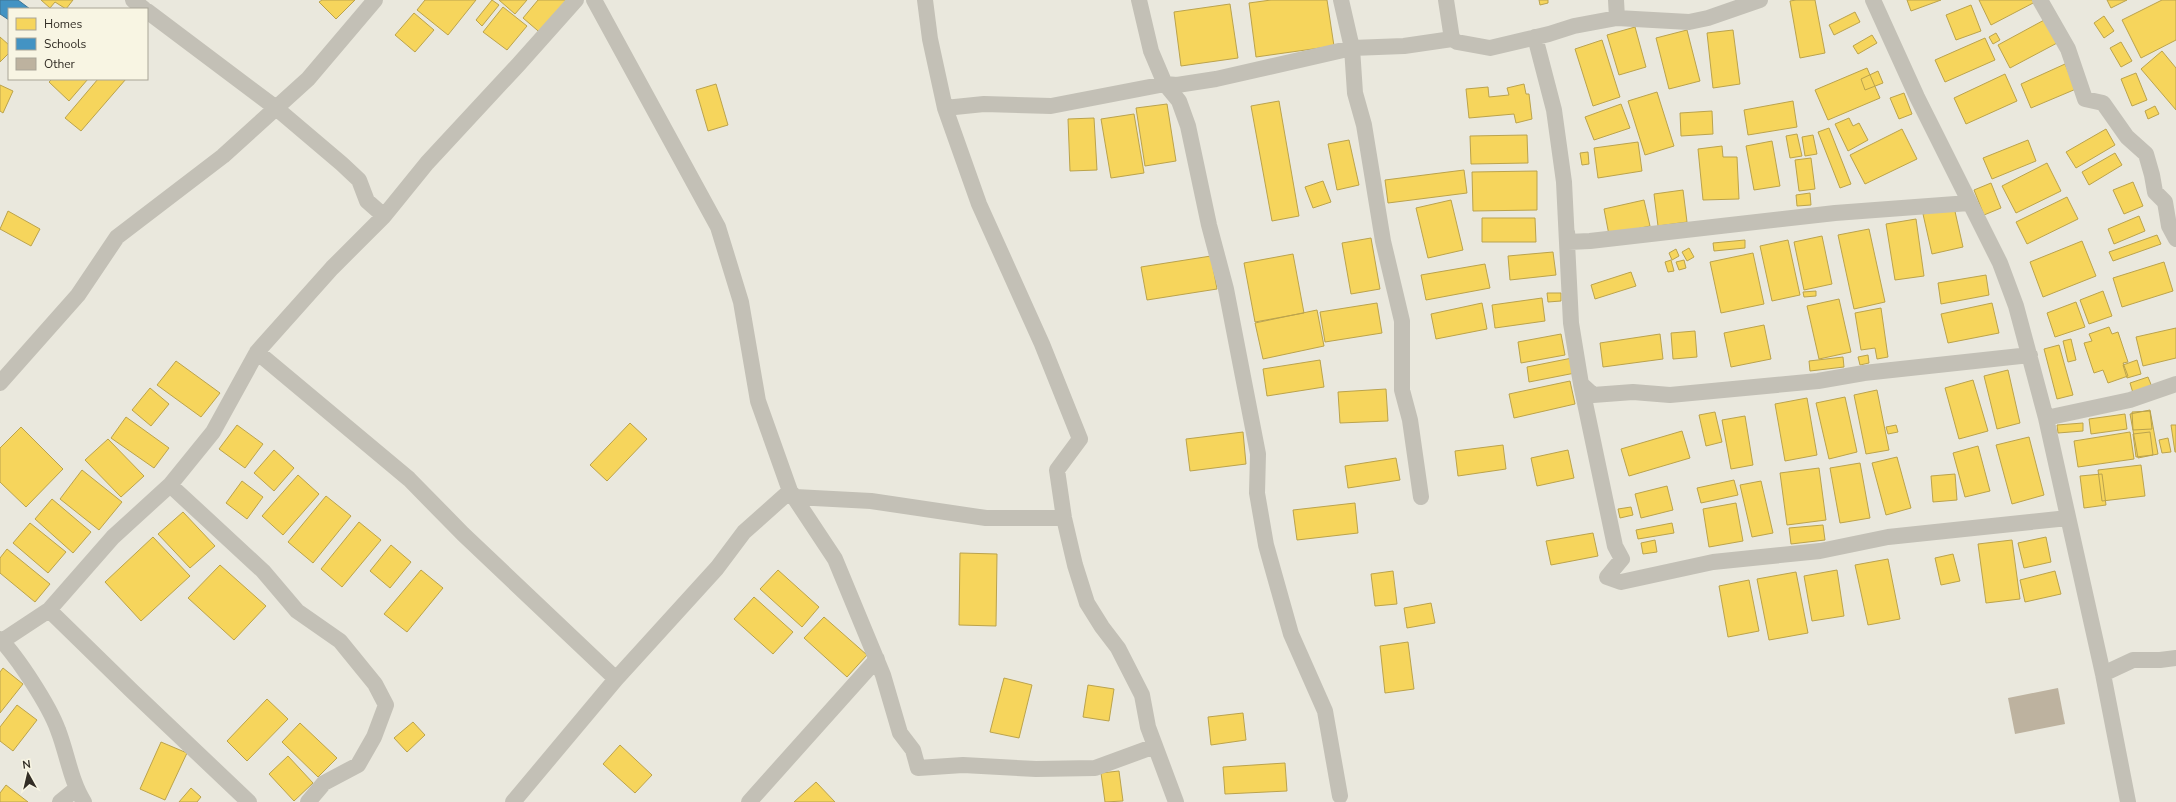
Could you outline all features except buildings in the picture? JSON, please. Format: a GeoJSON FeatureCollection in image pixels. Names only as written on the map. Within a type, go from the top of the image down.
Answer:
{"type":"FeatureCollection","features":[{"type":"Feature","properties":{"kind":"street"},"geometry":{"type":"LineString","coordinates":[[133,0],[143,8]]}},
{"type":"Feature","properties":{"kind":"street"},"geometry":{"type":"LineString","coordinates":[[0,383],[78,295],[117,236],[224,156],[308,79],[374,0]]}},
{"type":"Feature","properties":{"kind":"street"},"geometry":{"type":"LineString","coordinates":[[60,802],[80,796],[69,759],[57,727],[40,694],[1,640],[50,610],[114,537],[170,485],[213,432],[257,352],[332,268],[384,216],[427,163],[518,66],[576,0]]}},
{"type":"Feature","properties":{"kind":"street"},"geometry":{"type":"LineString","coordinates":[[594,0],[718,227],[740,302],[758,401],[790,491],[835,559],[877,659],[895,711],[900,733],[913,750],[918,768],[963,765],[1036,769],[1095,768],[1155,746]]}},
{"type":"Feature","properties":{"kind":"street"},"geometry":{"type":"LineString","coordinates":[[925,0],[930,39],[945,108],[979,204],[1042,344],[1080,439],[1057,470],[1064,518],[1074,566],[1087,603],[1102,627],[1118,648],[1142,695],[1148,727],[1176,802]]}},
{"type":"Feature","properties":{"kind":"street"},"geometry":{"type":"LineString","coordinates":[[1139,0],[1151,51],[1165,84],[1179,102],[1188,126],[1208,218],[1226,289],[1247,394],[1258,454],[1257,493],[1266,545],[1291,634],[1325,711],[1340,796]]}},
{"type":"Feature","properties":{"kind":"street"},"geometry":{"type":"LineString","coordinates":[[1341,0],[1352,48],[1355,93],[1364,125],[1383,242],[1402,321],[1402,390],[1410,420],[1421,497]]}},
{"type":"Feature","properties":{"kind":"street"},"geometry":{"type":"LineString","coordinates":[[1446,0],[1452,39]]}},
{"type":"Feature","properties":{"kind":"street"},"geometry":{"type":"LineString","coordinates":[[1616,0],[1617,18]]}},
{"type":"Feature","properties":{"kind":"street"},"geometry":{"type":"LineString","coordinates":[[945,108],[984,104],[1051,106],[1165,84],[1177,85],[1216,79],[1352,48],[1404,46],[1452,39],[1457,42],[1490,48],[1574,26],[1617,18],[1689,22],[1708,18],[1760,0]]}},
{"type":"Feature","properties":{"kind":"street"},"geometry":{"type":"LineString","coordinates":[[1873,0],[1969,203],[2000,263],[2016,306],[2046,418],[2103,674],[2128,802]]}},
{"type":"Feature","properties":{"kind":"street"},"geometry":{"type":"LineString","coordinates":[[2040,0],[2068,50],[2085,99],[2103,103],[2127,137],[2146,154],[2152,175],[2154,192],[2165,202],[2169,226],[2176,239]]}},
{"type":"Feature","properties":{"kind":"street"},"geometry":{"type":"LineString","coordinates":[[148,12],[276,108],[359,180],[367,201],[384,216]]}},
{"type":"Feature","properties":{"kind":"street"},"geometry":{"type":"LineString","coordinates":[[1535,37],[1554,110],[1564,182],[1571,322],[1581,384],[1615,546],[1622,559],[1607,577],[1621,582],[1712,562],[1820,551],[1888,536],[2068,518]]}},
{"type":"Feature","properties":{"kind":"street"},"geometry":{"type":"LineString","coordinates":[[1566,225],[1568,242],[1590,242],[1835,213],[1969,203]]}},
{"type":"Feature","properties":{"kind":"street"},"geometry":{"type":"LineString","coordinates":[[257,352],[409,479],[463,534],[616,679]]}},
{"type":"Feature","properties":{"kind":"street"},"geometry":{"type":"LineString","coordinates":[[1581,384],[1593,395],[1633,392],[1670,395],[1818,381],[1864,373],[2030,355]]}},
{"type":"Feature","properties":{"kind":"street"},"geometry":{"type":"LineString","coordinates":[[2046,418],[2130,400],[2176,384]]}},
{"type":"Feature","properties":{"kind":"street"},"geometry":{"type":"LineString","coordinates":[[170,485],[263,571],[297,610],[340,641],[375,684],[386,705],[374,737],[358,765],[324,783],[308,802]]}},
{"type":"Feature","properties":{"kind":"street"},"geometry":{"type":"LineString","coordinates":[[790,491],[795,497],[871,501],[986,518],[1064,518]]}},
{"type":"Feature","properties":{"kind":"street"},"geometry":{"type":"LineString","coordinates":[[513,802],[616,679],[717,568],[744,532],[790,491]]}},
{"type":"Feature","properties":{"kind":"street"},"geometry":{"type":"LineString","coordinates":[[50,610],[132,691],[249,802]]}},
{"type":"Feature","properties":{"kind":"street"},"geometry":{"type":"LineString","coordinates":[[2103,674],[2133,660],[2160,660],[2176,658]]}},
{"type":"Feature","properties":{"kind":"street"},"geometry":{"type":"LineString","coordinates":[[749,802],[877,659]]}}]}
